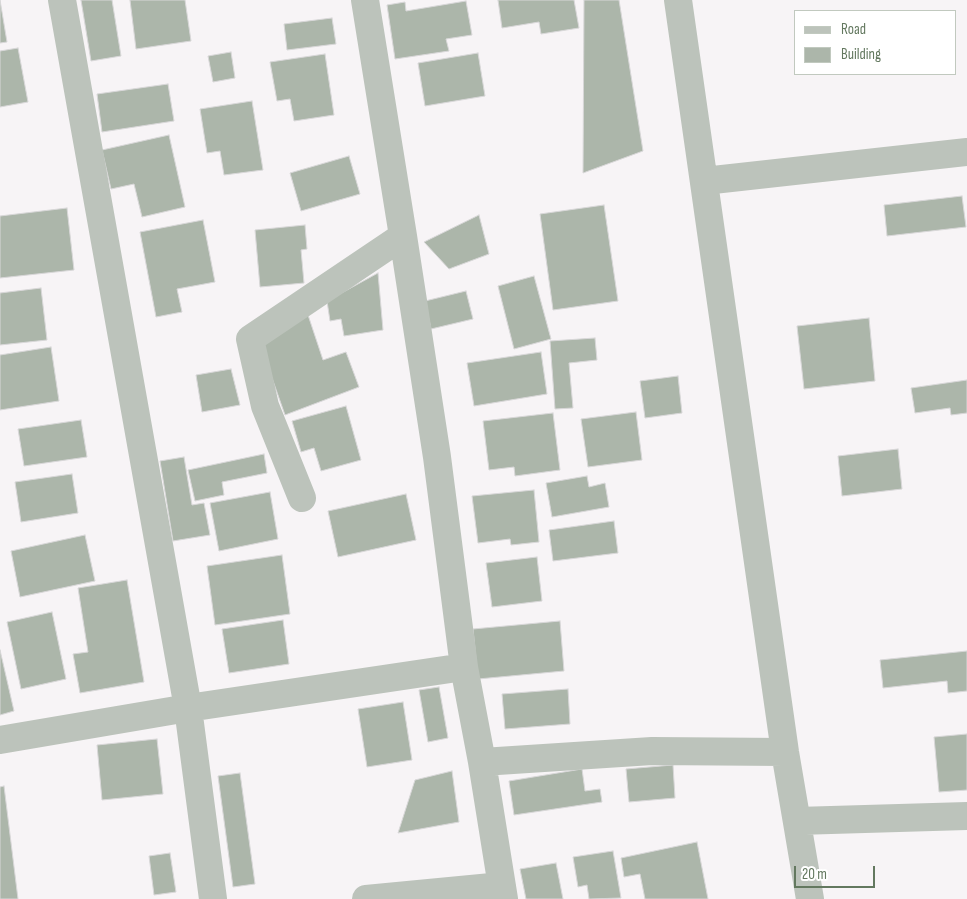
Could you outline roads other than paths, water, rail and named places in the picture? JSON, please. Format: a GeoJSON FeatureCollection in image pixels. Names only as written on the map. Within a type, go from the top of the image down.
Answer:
{"type":"FeatureCollection","features":[{"type":"Feature","properties":{"kind":"street"},"geometry":{"type":"LineString","coordinates":[[62,0],[188,708],[213,899]]}},
{"type":"Feature","properties":{"kind":"street"},"geometry":{"type":"LineString","coordinates":[[365,0],[404,236],[464,667],[482,762],[503,892],[366,899]]}},
{"type":"Feature","properties":{"kind":"street"},"geometry":{"type":"LineString","coordinates":[[678,0],[785,752],[810,899]]}},
{"type":"Feature","properties":{"kind":"street"},"geometry":{"type":"LineString","coordinates":[[704,181],[967,152]]}},
{"type":"Feature","properties":{"kind":"street"},"geometry":{"type":"LineString","coordinates":[[302,498],[265,406],[250,339],[404,236]]}},
{"type":"Feature","properties":{"kind":"street"},"geometry":{"type":"LineString","coordinates":[[0,740],[188,708],[464,667]]}},
{"type":"Feature","properties":{"kind":"street"},"geometry":{"type":"LineString","coordinates":[[482,762],[652,751],[785,752]]}},
{"type":"Feature","properties":{"kind":"street"},"geometry":{"type":"LineString","coordinates":[[797,821],[967,816]]}}]}
